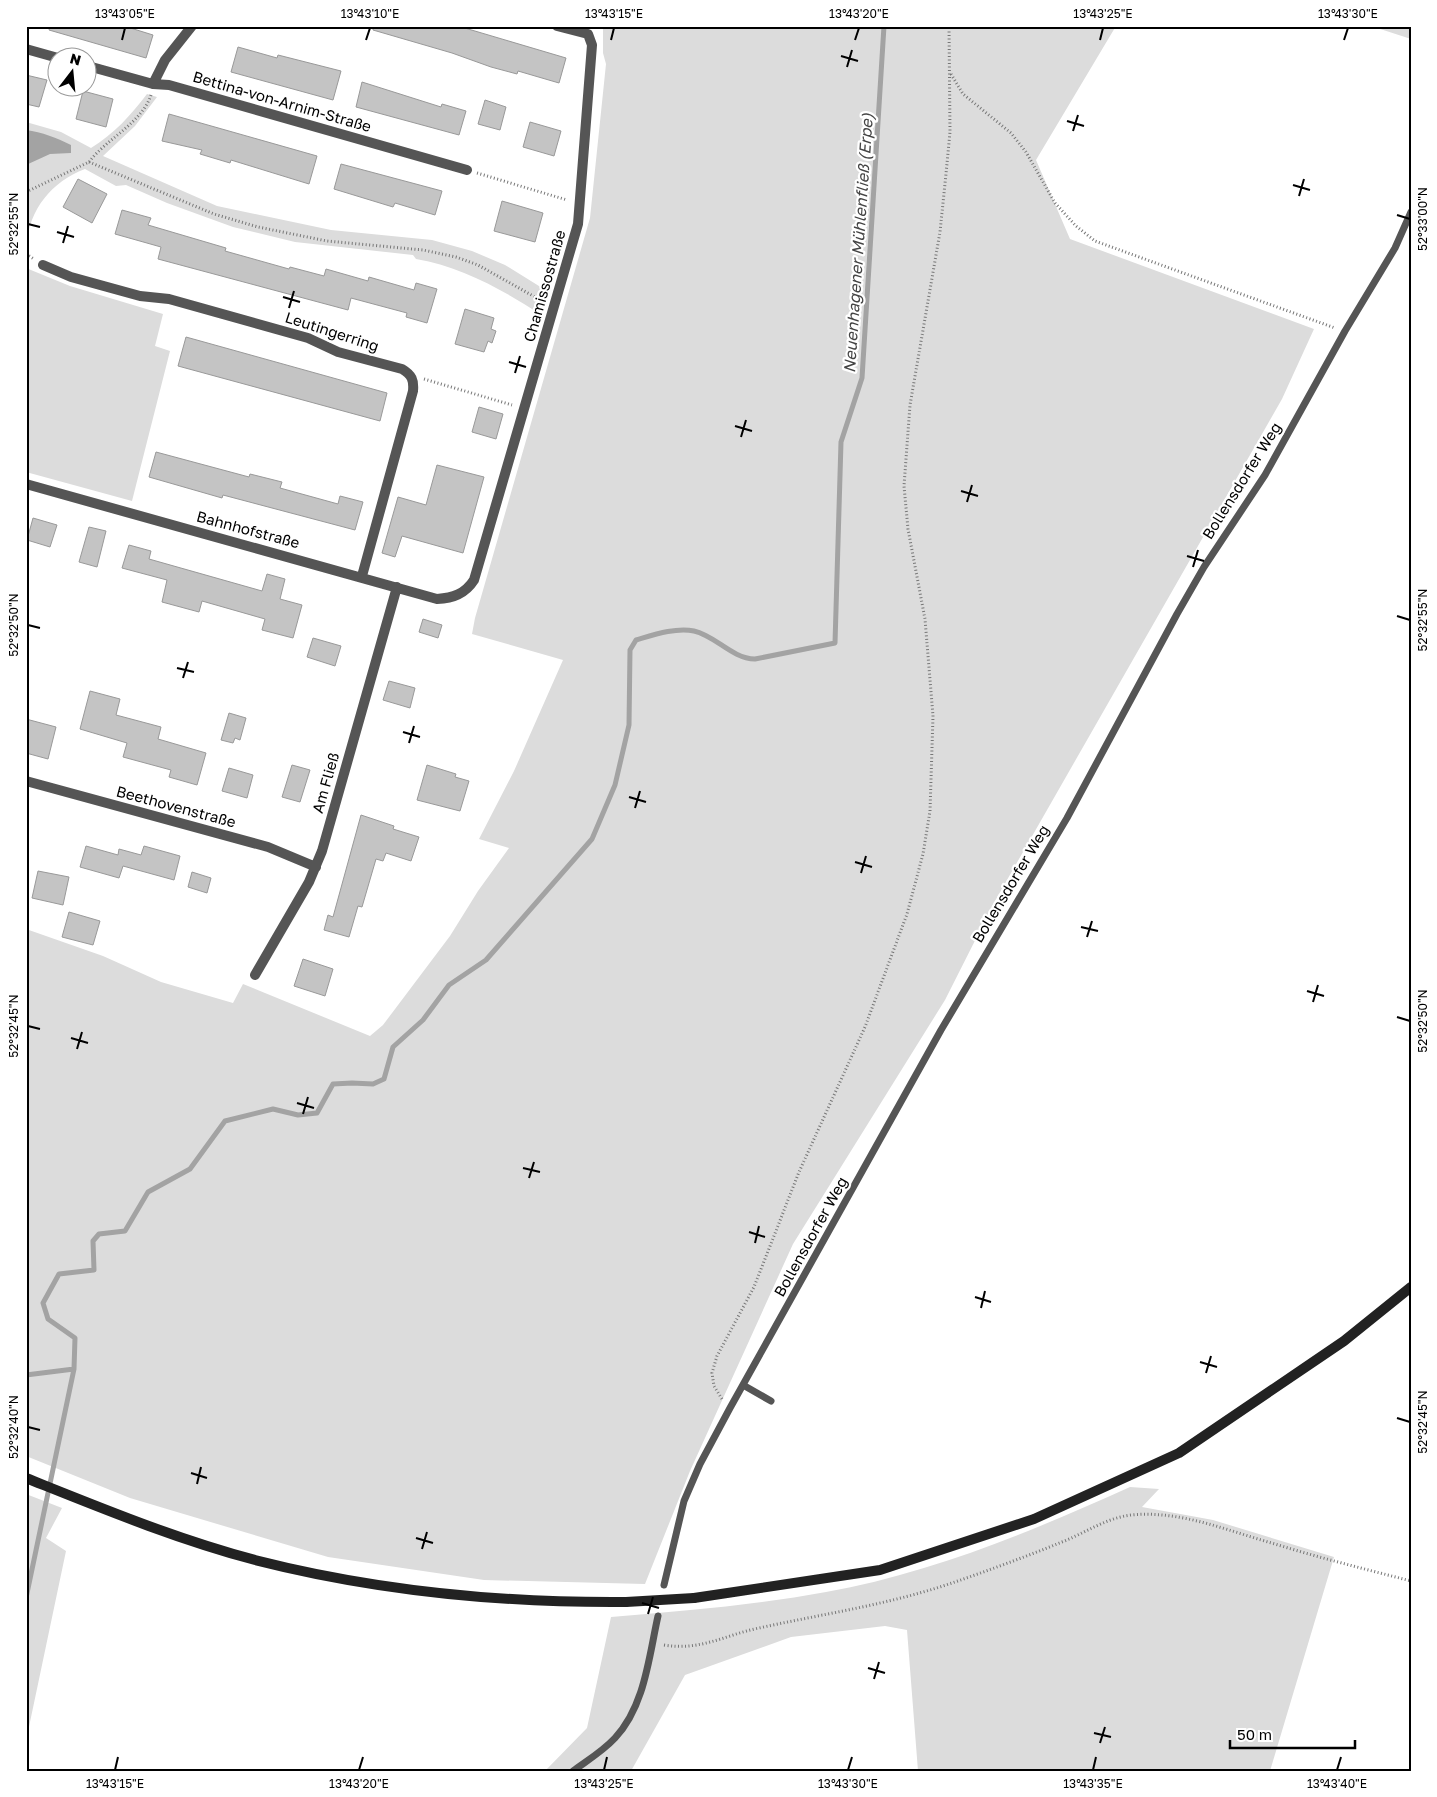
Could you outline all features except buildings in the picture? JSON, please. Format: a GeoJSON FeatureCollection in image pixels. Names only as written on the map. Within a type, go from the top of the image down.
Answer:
{"type":"FeatureCollection","features":[{"type":"Feature","properties":{"kind":"main road"},"geometry":{"type":"LineString","coordinates":[[26,1478],[168,1533],[254,1560],[375,1586],[449,1596],[543,1602],[626,1602],[694,1598],[880,1570],[1034,1519],[1179,1453],[1344,1341],[1411,1287]]}},
{"type":"Feature","properties":{"kind":"street"},"geometry":{"type":"LineString","coordinates":[[153,84],[165,60],[192,26]]}},
{"type":"Feature","properties":{"kind":"street"},"geometry":{"type":"LineString","coordinates":[[557,26],[582,30]]}},
{"type":"Feature","properties":{"kind":"street","name":"Chamissostraße"},"geometry":{"type":"LineString","coordinates":[[461,594],[469,588],[474,580],[578,224],[592,45],[582,30]]}},
{"type":"Feature","properties":{"kind":"street"},"geometry":{"type":"LineString","coordinates":[[26,49],[48,55]]}},
{"type":"Feature","properties":{"kind":"street","name":"Bettina-von-Arnim-Straße"},"geometry":{"type":"LineString","coordinates":[[98,69],[153,84],[168,85],[467,170]]}},
{"type":"Feature","properties":{"kind":"street","name":"Leutingerring"},"geometry":{"type":"LineString","coordinates":[[43,265],[71,277],[140,296],[168,299],[308,338],[338,352],[402,369],[413,378]]}},
{"type":"Feature","properties":{"kind":"street"},"geometry":{"type":"LineString","coordinates":[[362,576],[414,391],[413,378]]}},
{"type":"Feature","properties":{"kind":"street","name":"Bahnhofstraße"},"geometry":{"type":"LineString","coordinates":[[26,484],[362,576],[437,599],[461,594]]}},
{"type":"Feature","properties":{"kind":"street","name":"Am Fließ"},"geometry":{"type":"LineString","coordinates":[[255,975],[316,867],[397,587]]}},
{"type":"Feature","properties":{"kind":"street","name":"Beethovenstraße"},"geometry":{"type":"LineString","coordinates":[[26,781],[268,847],[316,867]]}},
{"type":"Feature","properties":{"kind":"lane","name":"Bollensdorfer Weg"},"geometry":{"type":"LineString","coordinates":[[664,1585],[684,1501],[730,1408],[941,1030],[1067,818],[1177,614],[1204,567],[1265,475],[1345,331],[1395,248],[1411,212]]}},
{"type":"Feature","properties":{"kind":"lane"},"geometry":{"type":"LineString","coordinates":[[744,1385],[770,1401]]}},
{"type":"Feature","properties":{"kind":"lane"},"geometry":{"type":"LineString","coordinates":[[573,1771],[601,1751],[617,1736],[638,1701],[658,1616]]}},
{"type":"Feature","properties":{"kind":"path"},"geometry":{"type":"LineString","coordinates":[[730,1408],[717,1393],[714,1386],[712,1373],[714,1363],[754,1287],[798,1172],[865,1027],[907,914],[923,854],[930,811],[933,716],[925,619],[908,529],[904,486],[910,405],[940,232],[950,132],[951,73],[949,26]]}},
{"type":"Feature","properties":{"kind":"path"},"geometry":{"type":"LineString","coordinates":[[951,73],[963,94],[1011,133],[1026,152],[1055,203],[1076,226],[1095,241],[1345,331]]}},
{"type":"Feature","properties":{"kind":"path"},"geometry":{"type":"LineString","coordinates":[[26,192],[89,162],[140,112],[151,98],[153,84]]}},
{"type":"Feature","properties":{"kind":"path"},"geometry":{"type":"LineString","coordinates":[[89,162],[214,214],[258,227],[327,241],[423,250],[456,257],[478,265],[525,290],[554,309]]}},
{"type":"Feature","properties":{"kind":"path"},"geometry":{"type":"LineString","coordinates":[[467,170],[581,204]]}},
{"type":"Feature","properties":{"kind":"path"},"geometry":{"type":"LineString","coordinates":[[413,378],[420,378],[524,409]]}},
{"type":"Feature","properties":{"kind":"path"},"geometry":{"type":"LineString","coordinates":[[652,1642],[671,1646],[695,1646],[724,1640],[757,1628],[848,1612],[905,1598],[1050,1547],[1106,1521],[1129,1515],[1152,1514],[1182,1517],[1315,1556],[1411,1581]]}},
{"type":"Feature","properties":{"kind":"shaded area"},"geometry":{"type":"Polygon","coordinates":[[[603,26],[1116,26],[1036,160],[1070,239],[1314,329],[1282,399],[995,901],[945,1000],[793,1244],[690,1471],[645,1584],[484,1580],[328,1557],[130,1498],[26,1456],[26,929],[103,956],[161,982],[233,1003],[243,984],[370,1036],[383,1025],[450,936],[478,891],[509,848],[479,839],[514,771],[563,660],[472,634],[590,218],[606,64],[603,53],[603,26]]]}},
{"type":"Feature","properties":{"kind":"shaded area"},"geometry":{"type":"Polygon","coordinates":[[[1371,26],[1411,26],[1411,39],[1371,26]]]}},
{"type":"Feature","properties":{"kind":"shaded area"},"geometry":{"type":"Polygon","coordinates":[[[147,94],[157,97],[135,126],[103,156],[217,206],[331,230],[432,240],[472,251],[505,265],[547,291],[540,314],[481,280],[449,267],[416,259],[413,255],[295,242],[233,227],[167,203],[126,185],[116,186],[85,169],[62,181],[44,198],[32,220],[26,245],[26,122],[61,132],[91,148],[122,124],[147,94]]]}},
{"type":"Feature","properties":{"kind":"shaded area"},"geometry":{"type":"Polygon","coordinates":[[[26,130],[38,132],[71,145],[71,153],[50,154],[26,165],[26,130]]]}},
{"type":"Feature","properties":{"kind":"shaded area"},"geometry":{"type":"Polygon","coordinates":[[[26,268],[70,286],[163,314],[155,346],[170,351],[132,501],[26,472],[26,268]]]}},
{"type":"Feature","properties":{"kind":"shaded area"},"geometry":{"type":"Polygon","coordinates":[[[1130,1487],[1159,1489],[1142,1507],[1213,1520],[1334,1557],[1270,1771],[918,1771],[907,1630],[885,1626],[791,1637],[685,1675],[631,1771],[545,1771],[587,1728],[611,1617],[773,1601],[865,1584],[904,1574],[981,1549],[1019,1535],[1130,1487]]]}},
{"type":"Feature","properties":{"kind":"shaded area"},"geometry":{"type":"Polygon","coordinates":[[[26,1494],[62,1508],[46,1538],[66,1551],[26,1741],[26,1494]]]}},
{"type":"Feature","properties":{"kind":"waterway","name":"Neuenhagener Mühlenfließ (Erpe)"},"geometry":{"type":"LineString","coordinates":[[26,1375],[74,1369],[75,1338],[48,1319],[43,1303],[59,1274],[94,1270],[93,1241],[99,1234],[125,1231],[148,1192],[190,1169],[225,1121],[273,1109],[298,1115],[317,1113],[333,1084],[373,1084],[384,1079],[393,1047],[423,1020],[449,985],[486,960],[592,839],[615,785],[629,725],[630,650],[636,640],[672,631],[694,631],[709,637],[738,655],[755,659],[835,643],[841,442],[862,378],[884,26]]}},
{"type":"Feature","properties":{"kind":"waterway","name":"Neuenhagener Mühlenfließ (Erpe)"},"geometry":{"type":"LineString","coordinates":[[26,1598],[74,1369]]}}]}
